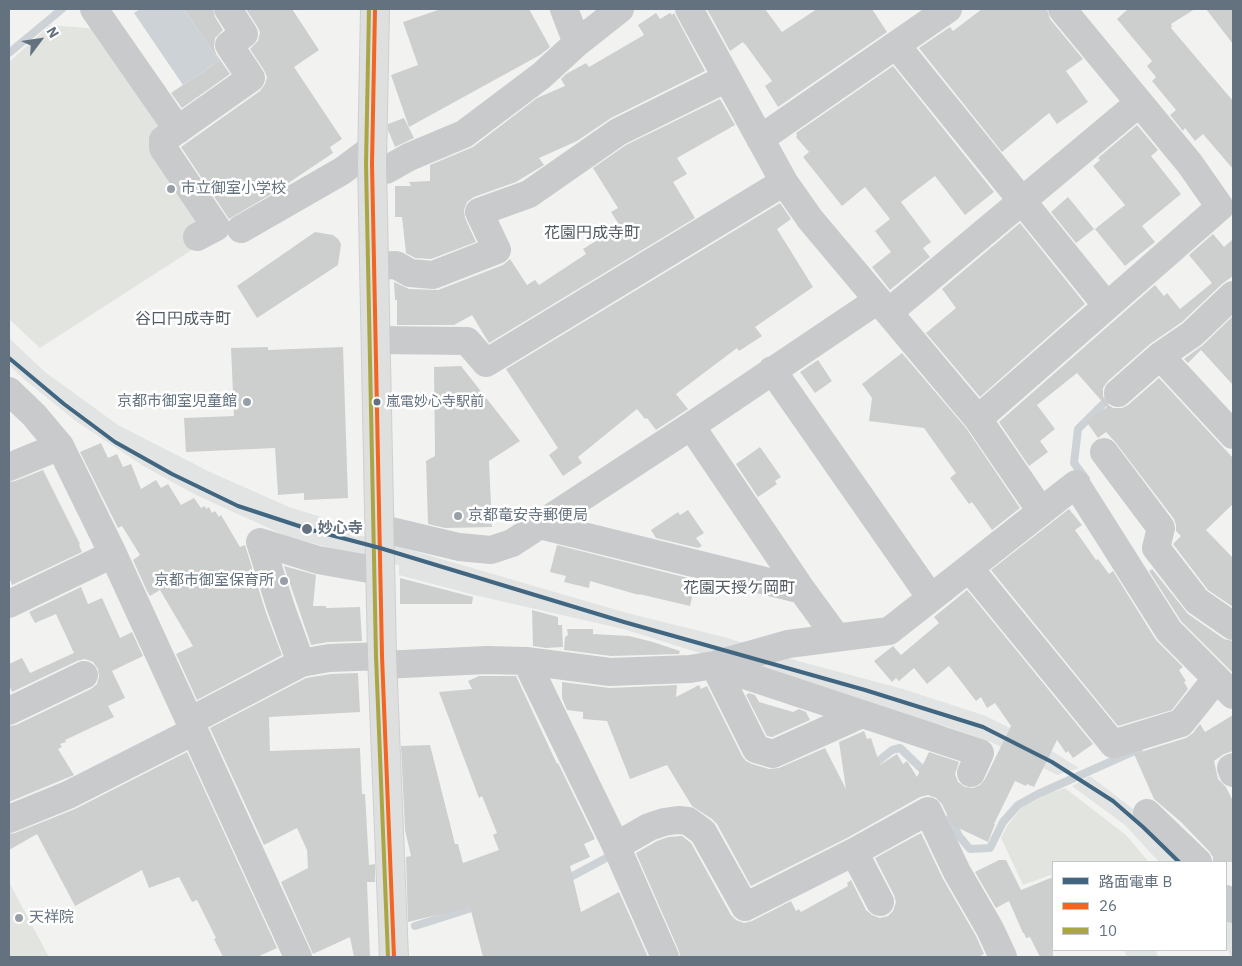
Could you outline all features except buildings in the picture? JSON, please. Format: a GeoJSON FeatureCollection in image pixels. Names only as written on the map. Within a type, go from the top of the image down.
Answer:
{"type":"FeatureCollection","features":[{"type":"Feature","properties":{"kind":"main road"},"geometry":{"type":"LineString","coordinates":[[375,9],[373,159],[380,571],[394,957]]}},
{"type":"Feature","properties":{"kind":"street"},"geometry":{"type":"LineString","coordinates":[[76,9],[80,14],[87,9]]}},
{"type":"Feature","properties":{"kind":"street"},"geometry":{"type":"LineString","coordinates":[[94,9],[178,130]]}},
{"type":"Feature","properties":{"kind":"street"},"geometry":{"type":"LineString","coordinates":[[197,237],[216,227],[163,148],[163,140],[251,78],[229,45],[244,34],[228,9]]}},
{"type":"Feature","properties":{"kind":"street"},"geometry":{"type":"LineString","coordinates":[[564,9],[577,43]]}},
{"type":"Feature","properties":{"kind":"street"},"geometry":{"type":"LineString","coordinates":[[241,229],[342,171],[373,159],[386,170],[409,157],[464,134],[542,76],[577,43],[620,9]]}},
{"type":"Feature","properties":{"kind":"street"},"geometry":{"type":"LineString","coordinates":[[689,9],[784,182],[810,219],[978,418],[1041,511]]}},
{"type":"Feature","properties":{"kind":"street"},"geometry":{"type":"LineString","coordinates":[[760,139],[948,9]]}},
{"type":"Feature","properties":{"kind":"street"},"geometry":{"type":"LineString","coordinates":[[978,418],[1220,207],[1190,164],[1062,9]]}},
{"type":"Feature","properties":{"kind":"street"},"geometry":{"type":"LineString","coordinates":[[896,45],[1107,306]]}},
{"type":"Feature","properties":{"kind":"street"},"geometry":{"type":"LineString","coordinates":[[374,266],[396,265],[410,273],[433,275],[497,250],[479,212],[529,194],[618,132],[727,78]]}},
{"type":"Feature","properties":{"kind":"street"},"geometry":{"type":"LineString","coordinates":[[380,528],[459,547],[491,550],[512,543],[691,426],[772,370],[883,306],[1022,201],[1139,103]]}},
{"type":"Feature","properties":{"kind":"street"},"geometry":{"type":"LineString","coordinates":[[376,340],[467,341],[486,364],[784,182]]}},
{"type":"Feature","properties":{"kind":"street"},"geometry":{"type":"LineString","coordinates":[[1118,393],[1160,356],[1192,334],[1233,295]]}},
{"type":"Feature","properties":{"kind":"street"},"geometry":{"type":"LineString","coordinates":[[1160,356],[1233,435]]}},
{"type":"Feature","properties":{"kind":"street"},"geometry":{"type":"LineString","coordinates":[[772,370],[931,598]]}},
{"type":"Feature","properties":{"kind":"street"},"geometry":{"type":"LineString","coordinates":[[9,392],[34,415],[60,446],[113,554],[298,957]]}},
{"type":"Feature","properties":{"kind":"street"},"geometry":{"type":"LineString","coordinates":[[691,426],[802,590],[837,638]]}},
{"type":"Feature","properties":{"kind":"street"},"geometry":{"type":"LineString","coordinates":[[9,467],[60,446]]}},
{"type":"Feature","properties":{"kind":"street"},"geometry":{"type":"LineString","coordinates":[[1104,452],[1160,528],[1156,548],[1197,601],[1233,626]]}},
{"type":"Feature","properties":{"kind":"street"},"geometry":{"type":"LineString","coordinates":[[12,811],[68,795],[301,663],[329,658],[487,660],[526,661],[610,672],[690,669],[714,666],[788,644],[889,631],[1041,511],[1076,484],[1169,631],[1225,687],[1180,724],[1112,744],[969,568]]}},
{"type":"Feature","properties":{"kind":"street"},"geometry":{"type":"LineString","coordinates":[[539,525],[802,590]]}},
{"type":"Feature","properties":{"kind":"street"},"geometry":{"type":"LineString","coordinates":[[301,663],[260,542],[318,560],[380,571]]}},
{"type":"Feature","properties":{"kind":"street"},"geometry":{"type":"LineString","coordinates":[[9,604],[113,554]]}},
{"type":"Feature","properties":{"kind":"street"},"geometry":{"type":"LineString","coordinates":[[526,661],[616,846],[665,957]]}},
{"type":"Feature","properties":{"kind":"street"},"geometry":{"type":"LineString","coordinates":[[714,666],[862,714],[976,763]]}},
{"type":"Feature","properties":{"kind":"street"},"geometry":{"type":"LineString","coordinates":[[714,666],[756,749],[772,754],[862,714]]}},
{"type":"Feature","properties":{"kind":"street"},"geometry":{"type":"LineString","coordinates":[[9,711],[84,675]]}},
{"type":"Feature","properties":{"kind":"street"},"geometry":{"type":"LineString","coordinates":[[1233,767],[1231,768],[1233,773]]}},
{"type":"Feature","properties":{"kind":"street"},"geometry":{"type":"LineString","coordinates":[[616,846],[649,827],[678,820],[688,822],[703,832],[745,908],[854,852],[928,811],[957,872],[990,929],[1003,957]]}},
{"type":"Feature","properties":{"kind":"street"},"geometry":{"type":"LineString","coordinates":[[1147,813],[1197,861]]}},
{"type":"Feature","properties":{"kind":"street"},"geometry":{"type":"LineString","coordinates":[[854,852],[880,902]]}},
{"type":"Feature","properties":{"kind":"shaded area"},"geometry":{"type":"Polygon","coordinates":[[[140,9],[184,9],[219,61],[183,85],[134,13],[140,9]]]}},
{"type":"Feature","properties":{"kind":"shaded area"},"geometry":{"type":"Polygon","coordinates":[[[50,25],[99,29],[166,128],[206,222],[198,246],[40,348],[9,319],[9,62],[50,25]]]}},
{"type":"Feature","properties":{"kind":"shaded area"},"geometry":{"type":"Polygon","coordinates":[[[9,338],[45,372],[118,425],[210,472],[289,507],[359,529],[359,535],[627,613],[724,637],[798,661],[903,689],[986,716],[1034,740],[1079,768],[1057,775],[991,742],[948,727],[885,711],[623,629],[474,595],[399,575],[399,565],[286,536],[196,495],[145,467],[77,422],[9,365],[9,338]]]}},
{"type":"Feature","properties":{"kind":"shaded area"},"geometry":{"type":"Polygon","coordinates":[[[1090,776],[1132,808],[1188,861],[1158,861],[1125,825],[1072,786],[1090,776]]]}},
{"type":"Feature","properties":{"kind":"shaded area"},"geometry":{"type":"Polygon","coordinates":[[[1065,788],[1126,835],[1148,861],[1052,861],[1052,878],[1051,875],[1023,885],[1001,838],[1007,826],[1021,808],[1049,793],[1065,788]]]}},
{"type":"Feature","properties":{"kind":"shaded area","name":"天祥院"},"geometry":{"type":"Polygon","coordinates":[[[9,882],[49,957],[9,957],[9,882]]]}},
{"type":"Feature","properties":{"kind":"shaded area"},"geometry":{"type":"Polygon","coordinates":[[[1227,910],[1233,919],[1233,957],[1231,957],[1227,949],[1227,910]]]}},
{"type":"Feature","properties":{"kind":"shaded area"},"geometry":{"type":"Polygon","coordinates":[[[1124,951],[1156,951],[1158,957],[1127,957],[1124,951]]]}},
{"type":"Feature","properties":{"kind":"waterway"},"geometry":{"type":"LineString","coordinates":[[9,53],[62,9]]}},
{"type":"Feature","properties":{"kind":"waterway"},"geometry":{"type":"LineString","coordinates":[[1086,479],[1074,463],[1078,429],[1113,394]]}},
{"type":"Feature","properties":{"kind":"waterway"},"geometry":{"type":"LineString","coordinates":[[871,767],[892,750],[900,748],[927,775]]}},
{"type":"Feature","properties":{"kind":"waterway"},"geometry":{"type":"LineString","coordinates":[[950,818],[959,836],[970,849],[990,848],[1003,822],[1018,805],[1038,794],[1139,749]]}},
{"type":"Feature","properties":{"kind":"waterway"},"geometry":{"type":"LineString","coordinates":[[563,881],[610,856]]}},
{"type":"Feature","properties":{"kind":"waterway"},"geometry":{"type":"LineString","coordinates":[[415,926],[478,906]]}},
{"type":"Feature","properties":{"kind":"tram line","name":"B"},"geometry":{"type":"LineString","coordinates":[[9,358],[64,404],[115,442],[172,474],[238,506],[308,529],[380,548],[624,622],[865,690],[983,727],[1052,762],[1113,801],[1178,861]]}},
{"type":"Feature","properties":{"kind":"transit line","name":"10"},"geometry":{"type":"LineString","coordinates":[[369,9],[366,164],[376,656],[388,957]]}},
{"type":"Feature","properties":{"kind":"transit line","name":"26"},"geometry":{"type":"LineString","coordinates":[[375,9],[372,164],[382,656],[394,957]]}},
{"type":"Feature","properties":{"kind":"place","name":"市立御室小学校"},"geometry":{"type":"Point","coordinates":[171,189]}},
{"type":"Feature","properties":{"kind":"place","name":"京都市御室児童館"},"geometry":{"type":"Point","coordinates":[247,402]}},
{"type":"Feature","properties":{"kind":"place","name":"嵐電妙心寺駅前"},"geometry":{"type":"Point","coordinates":[377,402]}},
{"type":"Feature","properties":{"kind":"place","name":"京都竜安寺郵便局"},"geometry":{"type":"Point","coordinates":[458,516]}},
{"type":"Feature","properties":{"kind":"place","name":"妙心寺"},"geometry":{"type":"Point","coordinates":[307,529]}},
{"type":"Feature","properties":{"kind":"place","name":"京都市御室保育所"},"geometry":{"type":"Point","coordinates":[284,581]}},
{"type":"Feature","properties":{"kind":"place","name":"天祥院"},"geometry":{"type":"Point","coordinates":[19,918]}},
{"type":"Feature","properties":{"kind":"district","name":"花園円成寺町"},"geometry":{"type":"Point","coordinates":[592,233]}},
{"type":"Feature","properties":{"kind":"district","name":"谷口円成寺町"},"geometry":{"type":"Point","coordinates":[183,319]}},
{"type":"Feature","properties":{"kind":"district","name":"花園天授ケ岡町"},"geometry":{"type":"Point","coordinates":[739,588]}}]}
